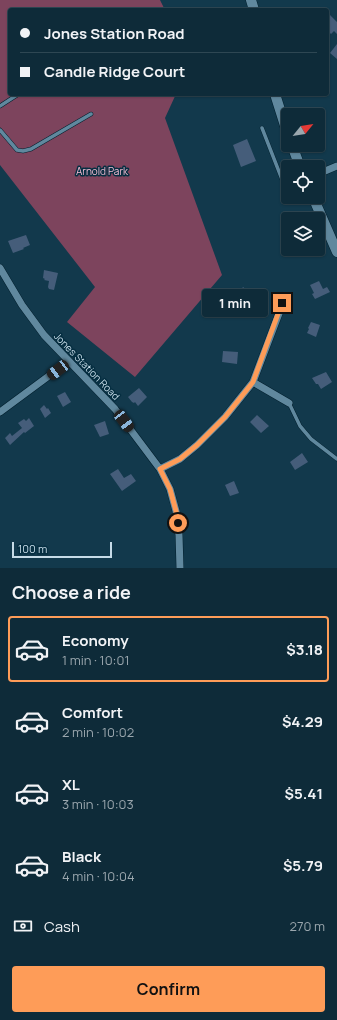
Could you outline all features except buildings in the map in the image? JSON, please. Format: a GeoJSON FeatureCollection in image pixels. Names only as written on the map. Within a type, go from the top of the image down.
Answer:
{"type":"FeatureCollection","features":[{"type":"Feature","properties":{"kind":"main road"},"geometry":{"type":"LineString","coordinates":[[276,96],[281,113]]}},
{"type":"Feature","properties":{"kind":"main road"},"geometry":{"type":"LineString","coordinates":[[316,204],[337,252]]}},
{"type":"Feature","properties":{"kind":"street"},"geometry":{"type":"LineString","coordinates":[[325,171],[337,166]]}},
{"type":"Feature","properties":{"kind":"street","name":"Jones Station Road"},"geometry":{"type":"LineString","coordinates":[[0,268],[22,305],[44,335],[115,409],[160,469],[170,489],[176,511],[179,535],[180,568]]}},
{"type":"Feature","properties":{"kind":"street"},"geometry":{"type":"LineString","coordinates":[[160,469],[180,459],[197,445],[225,417],[253,382],[282,303]]}},
{"type":"Feature","properties":{"kind":"street"},"geometry":{"type":"LineString","coordinates":[[0,412],[69,361]]}},
{"type":"Feature","properties":{"kind":"street"},"geometry":{"type":"LineString","coordinates":[[253,382],[289,404]]}},
{"type":"Feature","properties":{"kind":"lane"},"geometry":{"type":"LineString","coordinates":[[0,106],[15,96]]}},
{"type":"Feature","properties":{"kind":"lane"},"geometry":{"type":"LineString","coordinates":[[0,130],[16,150],[23,151],[31,149],[91,114]]}},
{"type":"Feature","properties":{"kind":"lane"},"geometry":{"type":"LineString","coordinates":[[262,128],[281,177]]}},
{"type":"Feature","properties":{"kind":"lane"},"geometry":{"type":"LineString","coordinates":[[289,404],[300,426],[311,439],[337,459]]}},
{"type":"Feature","properties":{"kind":"green space","name":"Arnold Park"},"geometry":{"type":"Polygon","coordinates":[[[0,0],[160,0],[164,8],[8,8],[8,96],[175,96],[165,118],[222,275],[135,377],[67,322],[95,287],[0,165],[0,0]]]}},
{"type":"Feature","properties":{"kind":"route"},"geometry":{"type":"LineString","coordinates":[[178,523],[170,489],[160,469],[180,459],[197,445],[225,417],[253,382],[282,303]]}}]}
